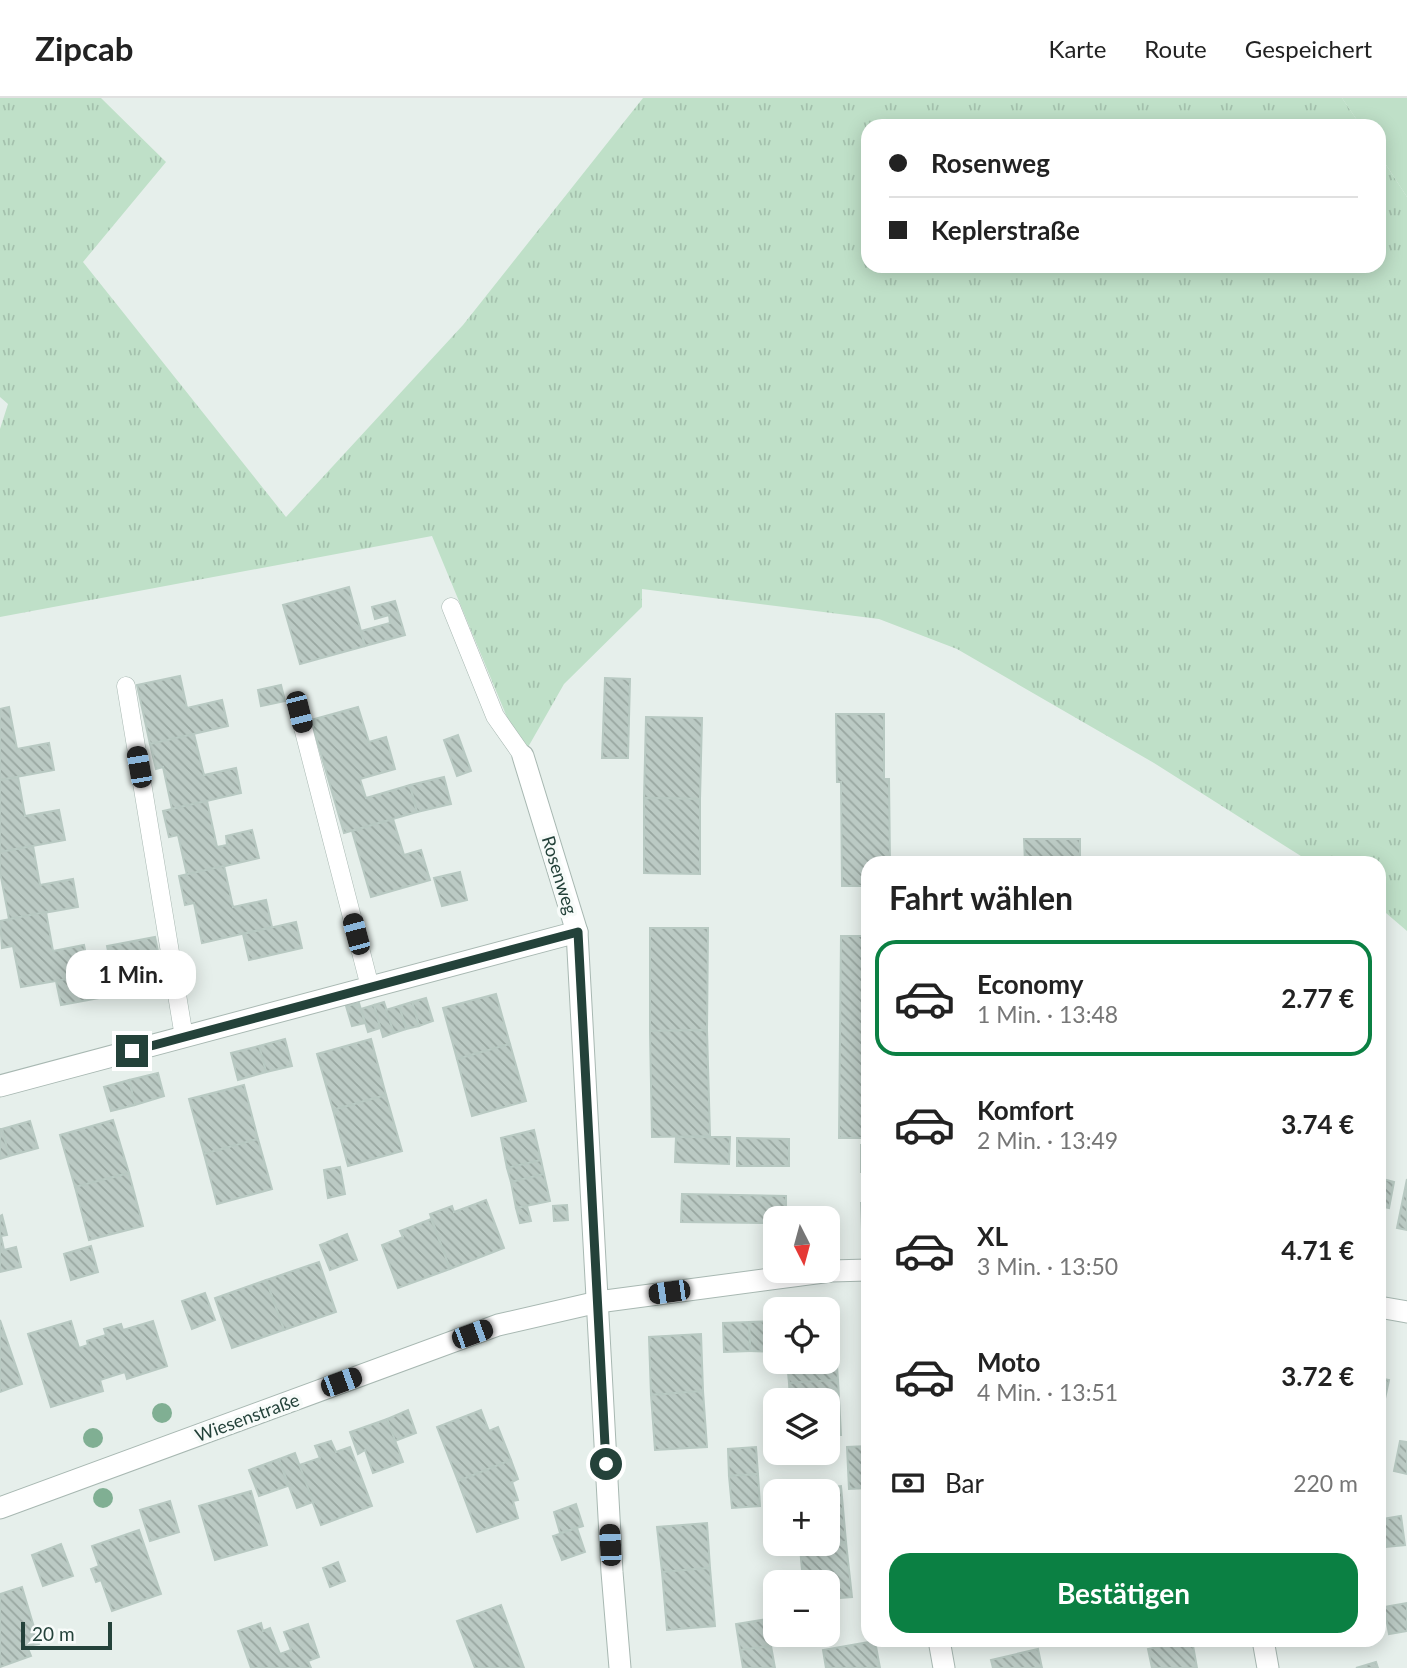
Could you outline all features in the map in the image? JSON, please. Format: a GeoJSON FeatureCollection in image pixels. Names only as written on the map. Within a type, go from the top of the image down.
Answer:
{"type":"FeatureCollection","features":[{"type":"Feature","properties":{"kind":"street","name":"Rosenweg"},"geometry":{"type":"LineString","coordinates":[[523,756],[578,932],[612,1572],[620,1668]]}},
{"type":"Feature","properties":{"kind":"street"},"geometry":{"type":"LineString","coordinates":[[0,1086],[578,932]]}},
{"type":"Feature","properties":{"kind":"street","name":"Wiesenstraße"},"geometry":{"type":"LineString","coordinates":[[0,1508],[498,1325],[598,1302],[831,1271],[861,1270]]}},
{"type":"Feature","properties":{"kind":"street"},"geometry":{"type":"LineString","coordinates":[[1386,1308],[1407,1312]]}},
{"type":"Feature","properties":{"kind":"street"},"geometry":{"type":"LineString","coordinates":[[940,1647],[944,1668]]}},
{"type":"Feature","properties":{"kind":"street"},"geometry":{"type":"LineString","coordinates":[[1264,1647],[1268,1668]]}},
{"type":"Feature","properties":{"kind":"lane"},"geometry":{"type":"LineString","coordinates":[[451,607],[495,716],[523,756]]}},
{"type":"Feature","properties":{"kind":"lane"},"geometry":{"type":"LineString","coordinates":[[126,686],[184,1037]]}},
{"type":"Feature","properties":{"kind":"lane"},"geometry":{"type":"LineString","coordinates":[[299,712],[370,987]]}},
{"type":"Feature","properties":{"kind":"green space"},"geometry":{"type":"Polygon","coordinates":[[[0,98],[101,98],[166,162],[83,262],[286,517],[463,325],[643,98],[1342,98],[1356,119],[861,119],[861,273],[1386,273],[1386,165],[1407,197],[1407,931],[1386,913],[1386,856],[1301,856],[1154,763],[957,649],[879,619],[642,589],[642,607],[564,684],[523,756],[432,536],[0,617],[0,429],[8,404],[0,397],[0,98]]]}},
{"type":"Feature","properties":{"kind":"green space"},"geometry":{"type":"Polygon","coordinates":[[[1342,98],[1407,98],[1407,197],[1386,165],[1386,119],[1356,119],[1342,98]]]}},
{"type":"Feature","properties":{"kind":"building"},"geometry":{"type":"Polygon","coordinates":[[[349,587],[365,646],[300,664],[283,605],[349,587]]]}},
{"type":"Feature","properties":{"kind":"building"},"geometry":{"type":"Polygon","coordinates":[[[395,601],[405,635],[365,646],[361,631],[390,623],[389,615],[375,619],[372,607],[395,601]]]}},
{"type":"Feature","properties":{"kind":"building"},"geometry":{"type":"Polygon","coordinates":[[[180,676],[187,708],[222,700],[228,726],[150,744],[137,685],[180,676]]]}},
{"type":"Feature","properties":{"kind":"building"},"geometry":{"type":"Polygon","coordinates":[[[605,678],[630,679],[628,758],[602,758],[605,678]]]}},
{"type":"Feature","properties":{"kind":"building"},"geometry":{"type":"Polygon","coordinates":[[[281,685],[285,701],[261,706],[258,690],[281,685]]]}},
{"type":"Feature","properties":{"kind":"building"},"geometry":{"type":"Polygon","coordinates":[[[9,707],[17,749],[49,743],[54,770],[0,780],[0,709],[9,707]]]}},
{"type":"Feature","properties":{"kind":"building"},"geometry":{"type":"Polygon","coordinates":[[[358,707],[369,742],[386,737],[395,769],[360,779],[366,798],[410,785],[417,812],[344,833],[311,720],[358,707]]]}},
{"type":"Feature","properties":{"kind":"building"},"geometry":{"type":"Polygon","coordinates":[[[836,714],[884,714],[884,779],[889,779],[890,856],[861,856],[861,886],[842,886],[841,782],[837,782],[836,714]]]}},
{"type":"Feature","properties":{"kind":"building"},"geometry":{"type":"Polygon","coordinates":[[[646,717],[702,718],[700,799],[644,798],[646,717]]]}},
{"type":"Feature","properties":{"kind":"building"},"geometry":{"type":"Polygon","coordinates":[[[194,734],[204,775],[236,768],[241,793],[172,809],[163,767],[156,769],[150,744],[194,734]]]}},
{"type":"Feature","properties":{"kind":"building"},"geometry":{"type":"Polygon","coordinates":[[[458,735],[471,771],[457,776],[444,740],[458,735]]]}},
{"type":"Feature","properties":{"kind":"building"},"geometry":{"type":"Polygon","coordinates":[[[18,777],[25,816],[59,810],[65,840],[0,852],[0,780],[18,777]]]}},
{"type":"Feature","properties":{"kind":"building"},"geometry":{"type":"Polygon","coordinates":[[[444,777],[451,804],[417,812],[410,785],[444,777]]]}},
{"type":"Feature","properties":{"kind":"building"},"geometry":{"type":"Polygon","coordinates":[[[644,798],[700,799],[700,874],[644,873],[644,798]]]}},
{"type":"Feature","properties":{"kind":"building"},"geometry":{"type":"Polygon","coordinates":[[[207,801],[217,847],[227,845],[226,836],[252,830],[259,858],[187,875],[178,835],[169,837],[163,811],[207,801]]]}},
{"type":"Feature","properties":{"kind":"building"},"geometry":{"type":"Polygon","coordinates":[[[393,819],[404,855],[421,850],[430,880],[371,897],[352,831],[393,819]]]}},
{"type":"Feature","properties":{"kind":"building"},"geometry":{"type":"Polygon","coordinates":[[[1024,839],[1080,839],[1080,856],[1025,856],[1024,839]]]}},
{"type":"Feature","properties":{"kind":"building"},"geometry":{"type":"Polygon","coordinates":[[[33,846],[40,885],[73,879],[78,907],[9,919],[0,872],[0,852],[33,846]]]}},
{"type":"Feature","properties":{"kind":"building"},"geometry":{"type":"Polygon","coordinates":[[[224,866],[233,907],[266,900],[272,927],[202,943],[194,903],[185,905],[179,876],[224,866]]]}},
{"type":"Feature","properties":{"kind":"building"},"geometry":{"type":"Polygon","coordinates":[[[460,872],[467,900],[442,906],[434,878],[460,872]]]}},
{"type":"Feature","properties":{"kind":"building"},"geometry":{"type":"Polygon","coordinates":[[[46,912],[53,951],[84,945],[90,975],[21,987],[13,946],[2,948],[0,921],[46,912]]]}},
{"type":"Feature","properties":{"kind":"building"},"geometry":{"type":"Polygon","coordinates":[[[296,922],[302,948],[249,960],[243,934],[296,922]]]}},
{"type":"Feature","properties":{"kind":"building"},"geometry":{"type":"Polygon","coordinates":[[[650,928],[708,928],[707,1030],[650,1031],[650,928]]]}},
{"type":"Feature","properties":{"kind":"building"},"geometry":{"type":"Polygon","coordinates":[[[841,936],[861,936],[861,1138],[839,1138],[841,936]]]}},
{"type":"Feature","properties":{"kind":"building"},"geometry":{"type":"Polygon","coordinates":[[[155,937],[160,961],[112,970],[107,946],[155,937]]]}},
{"type":"Feature","properties":{"kind":"building"},"geometry":{"type":"Polygon","coordinates":[[[160,961],[164,986],[110,996],[106,971],[160,961]]]}},
{"type":"Feature","properties":{"kind":"building"},"geometry":{"type":"Polygon","coordinates":[[[106,971],[110,996],[61,1005],[56,981],[106,971]]]}},
{"type":"Feature","properties":{"kind":"building"},"geometry":{"type":"Polygon","coordinates":[[[496,994],[510,1044],[457,1059],[443,1008],[496,994]]]}},
{"type":"Feature","properties":{"kind":"building"},"geometry":{"type":"Polygon","coordinates":[[[426,998],[433,1021],[419,1026],[412,1002],[426,998]]]}},
{"type":"Feature","properties":{"kind":"building"},"geometry":{"type":"Polygon","coordinates":[[[384,1002],[394,1033],[383,1037],[374,1005],[384,1002]]]}},
{"type":"Feature","properties":{"kind":"building"},"geometry":{"type":"Polygon","coordinates":[[[412,1002],[419,1026],[406,1029],[399,1006],[412,1002]]]}},
{"type":"Feature","properties":{"kind":"building"},"geometry":{"type":"Polygon","coordinates":[[[359,1003],[365,1023],[352,1026],[346,1006],[359,1003]]]}},
{"type":"Feature","properties":{"kind":"building"},"geometry":{"type":"Polygon","coordinates":[[[374,1005],[380,1028],[368,1032],[361,1009],[374,1005]]]}},
{"type":"Feature","properties":{"kind":"building"},"geometry":{"type":"Polygon","coordinates":[[[399,1006],[406,1029],[394,1033],[386,1010],[399,1006]]]}},
{"type":"Feature","properties":{"kind":"building"},"geometry":{"type":"Polygon","coordinates":[[[707,1030],[710,1136],[652,1137],[650,1031],[707,1030]]]}},
{"type":"Feature","properties":{"kind":"building"},"geometry":{"type":"Polygon","coordinates":[[[285,1039],[292,1066],[266,1072],[259,1046],[285,1039]]]}},
{"type":"Feature","properties":{"kind":"building"},"geometry":{"type":"Polygon","coordinates":[[[371,1039],[386,1095],[333,1110],[317,1054],[371,1039]]]}},
{"type":"Feature","properties":{"kind":"building"},"geometry":{"type":"Polygon","coordinates":[[[510,1044],[526,1101],[472,1116],[457,1059],[510,1044]]]}},
{"type":"Feature","properties":{"kind":"building"},"geometry":{"type":"Polygon","coordinates":[[[259,1046],[266,1072],[238,1080],[231,1053],[259,1046]]]}},
{"type":"Feature","properties":{"kind":"building"},"geometry":{"type":"Polygon","coordinates":[[[158,1073],[164,1096],[135,1105],[129,1080],[158,1073]]]}},
{"type":"Feature","properties":{"kind":"building"},"geometry":{"type":"Polygon","coordinates":[[[129,1080],[135,1105],[111,1111],[104,1087],[129,1080]]]}},
{"type":"Feature","properties":{"kind":"building"},"geometry":{"type":"Polygon","coordinates":[[[244,1085],[258,1139],[204,1154],[189,1099],[244,1085]]]}},
{"type":"Feature","properties":{"kind":"building"},"geometry":{"type":"Polygon","coordinates":[[[386,1095],[402,1151],[348,1166],[333,1110],[386,1095]]]}},
{"type":"Feature","properties":{"kind":"building"},"geometry":{"type":"Polygon","coordinates":[[[113,1120],[129,1173],[75,1187],[60,1135],[113,1120]]]}},
{"type":"Feature","properties":{"kind":"building"},"geometry":{"type":"Polygon","coordinates":[[[30,1121],[38,1148],[9,1156],[2,1129],[30,1121]]]}},
{"type":"Feature","properties":{"kind":"building"},"geometry":{"type":"Polygon","coordinates":[[[0,1129],[9,1156],[0,1159],[0,1129]]]}},
{"type":"Feature","properties":{"kind":"building"},"geometry":{"type":"Polygon","coordinates":[[[534,1130],[541,1160],[507,1168],[501,1138],[534,1130]]]}},
{"type":"Feature","properties":{"kind":"building"},"geometry":{"type":"Polygon","coordinates":[[[676,1137],[730,1137],[729,1164],[675,1162],[676,1137]]]}},
{"type":"Feature","properties":{"kind":"building"},"geometry":{"type":"Polygon","coordinates":[[[737,1138],[789,1139],[789,1166],[737,1166],[737,1138]]]}},
{"type":"Feature","properties":{"kind":"building"},"geometry":{"type":"Polygon","coordinates":[[[258,1139],[272,1189],[217,1204],[204,1154],[258,1139]]]}},
{"type":"Feature","properties":{"kind":"building"},"geometry":{"type":"Polygon","coordinates":[[[541,1160],[544,1174],[511,1182],[507,1168],[541,1160]]]}},
{"type":"Feature","properties":{"kind":"building"},"geometry":{"type":"Polygon","coordinates":[[[340,1167],[345,1194],[328,1198],[324,1170],[340,1167]]]}},
{"type":"Feature","properties":{"kind":"building"},"geometry":{"type":"Polygon","coordinates":[[[129,1173],[143,1226],[89,1240],[75,1187],[129,1173]]]}},
{"type":"Feature","properties":{"kind":"building"},"geometry":{"type":"Polygon","coordinates":[[[544,1174],[550,1201],[516,1208],[511,1182],[544,1174]]]}},
{"type":"Feature","properties":{"kind":"building"},"geometry":{"type":"Polygon","coordinates":[[[1407,1179],[1407,1230],[1397,1228],[1407,1179]]]}},
{"type":"Feature","properties":{"kind":"building"},"geometry":{"type":"Polygon","coordinates":[[[1386,1180],[1394,1182],[1389,1208],[1386,1207],[1386,1180]]]}},
{"type":"Feature","properties":{"kind":"building"},"geometry":{"type":"Polygon","coordinates":[[[682,1194],[786,1196],[786,1206],[763,1206],[763,1223],[681,1222],[682,1194]]]}},
{"type":"Feature","properties":{"kind":"building"},"geometry":{"type":"Polygon","coordinates":[[[486,1200],[504,1248],[450,1269],[430,1214],[452,1206],[454,1212],[486,1200]]]}},
{"type":"Feature","properties":{"kind":"building"},"geometry":{"type":"Polygon","coordinates":[[[567,1205],[568,1220],[554,1221],[553,1206],[567,1205]]]}},
{"type":"Feature","properties":{"kind":"building"},"geometry":{"type":"Polygon","coordinates":[[[527,1206],[531,1221],[520,1223],[516,1208],[527,1206]]]}},
{"type":"Feature","properties":{"kind":"building"},"geometry":{"type":"Polygon","coordinates":[[[2,1215],[7,1235],[1,1236],[4,1250],[16,1247],[21,1267],[0,1272],[0,1216],[2,1215]]]}},
{"type":"Feature","properties":{"kind":"building"},"geometry":{"type":"Polygon","coordinates":[[[431,1219],[450,1269],[398,1288],[382,1245],[403,1237],[400,1231],[431,1219]]]}},
{"type":"Feature","properties":{"kind":"building"},"geometry":{"type":"Polygon","coordinates":[[[347,1234],[357,1260],[330,1270],[320,1245],[347,1234]]]}},
{"type":"Feature","properties":{"kind":"building"},"geometry":{"type":"Polygon","coordinates":[[[91,1246],[98,1272],[71,1280],[64,1254],[91,1246]]]}},
{"type":"Feature","properties":{"kind":"building"},"geometry":{"type":"Polygon","coordinates":[[[319,1262],[336,1312],[284,1330],[266,1280],[319,1262]]]}},
{"type":"Feature","properties":{"kind":"building"},"geometry":{"type":"Polygon","coordinates":[[[266,1280],[284,1330],[232,1348],[215,1298],[266,1280]]]}},
{"type":"Feature","properties":{"kind":"building"},"geometry":{"type":"Polygon","coordinates":[[[205,1293],[215,1320],[192,1329],[182,1301],[205,1293]]]}},
{"type":"Feature","properties":{"kind":"building"},"geometry":{"type":"Polygon","coordinates":[[[0,1320],[22,1384],[0,1392],[0,1320]]]}},
{"type":"Feature","properties":{"kind":"building"},"geometry":{"type":"Polygon","coordinates":[[[71,1321],[79,1348],[88,1345],[87,1341],[106,1335],[104,1329],[121,1324],[123,1330],[153,1321],[167,1366],[127,1379],[125,1372],[100,1380],[103,1391],[51,1407],[28,1334],[71,1321]]]}},
{"type":"Feature","properties":{"kind":"building"},"geometry":{"type":"Polygon","coordinates":[[[763,1321],[763,1352],[750,1351],[749,1322],[763,1321]]]}},
{"type":"Feature","properties":{"kind":"building"},"geometry":{"type":"Polygon","coordinates":[[[749,1322],[750,1351],[724,1352],[723,1323],[749,1322]]]}},
{"type":"Feature","properties":{"kind":"building"},"geometry":{"type":"Polygon","coordinates":[[[701,1334],[703,1391],[651,1395],[649,1337],[701,1334]]]}},
{"type":"Feature","properties":{"kind":"building"},"geometry":{"type":"Polygon","coordinates":[[[788,1374],[838,1374],[838,1380],[789,1383],[788,1374]]]}},
{"type":"Feature","properties":{"kind":"building"},"geometry":{"type":"Polygon","coordinates":[[[838,1380],[838,1388],[789,1388],[789,1383],[838,1380]]]}},
{"type":"Feature","properties":{"kind":"building"},"geometry":{"type":"Polygon","coordinates":[[[703,1391],[707,1447],[655,1450],[651,1395],[703,1391]]]}},
{"type":"Feature","properties":{"kind":"building"},"geometry":{"type":"Polygon","coordinates":[[[408,1410],[416,1433],[395,1441],[387,1419],[408,1410]]]}},
{"type":"Feature","properties":{"kind":"building"},"geometry":{"type":"Polygon","coordinates":[[[481,1410],[489,1431],[498,1427],[511,1460],[458,1481],[437,1427],[481,1410]]]}},
{"type":"Feature","properties":{"kind":"building"},"geometry":{"type":"Polygon","coordinates":[[[387,1419],[403,1462],[373,1473],[365,1450],[358,1454],[350,1432],[387,1419]]]}},
{"type":"Feature","properties":{"kind":"building"},"geometry":{"type":"Polygon","coordinates":[[[331,1441],[336,1452],[350,1447],[372,1506],[321,1525],[299,1465],[320,1458],[315,1446],[331,1441]]]}},
{"type":"Feature","properties":{"kind":"building"},"geometry":{"type":"Polygon","coordinates":[[[1400,1441],[1407,1442],[1407,1474],[1394,1471],[1400,1441]]]}},
{"type":"Feature","properties":{"kind":"building"},"geometry":{"type":"Polygon","coordinates":[[[861,1446],[861,1488],[849,1489],[847,1447],[861,1446]]]}},
{"type":"Feature","properties":{"kind":"building"},"geometry":{"type":"Polygon","coordinates":[[[756,1447],[758,1474],[729,1476],[728,1449],[756,1447]]]}},
{"type":"Feature","properties":{"kind":"building"},"geometry":{"type":"Polygon","coordinates":[[[295,1453],[313,1502],[297,1508],[279,1459],[295,1453]]]}},
{"type":"Feature","properties":{"kind":"building"},"geometry":{"type":"Polygon","coordinates":[[[279,1459],[288,1486],[259,1496],[249,1470],[279,1459]]]}},
{"type":"Feature","properties":{"kind":"building"},"geometry":{"type":"Polygon","coordinates":[[[511,1460],[518,1479],[512,1482],[518,1500],[513,1501],[518,1518],[477,1532],[458,1481],[511,1460]]]}},
{"type":"Feature","properties":{"kind":"building"},"geometry":{"type":"Polygon","coordinates":[[[758,1474],[760,1506],[732,1508],[729,1476],[758,1474]]]}},
{"type":"Feature","properties":{"kind":"building"},"geometry":{"type":"Polygon","coordinates":[[[841,1486],[846,1542],[840,1543],[841,1486]]]}},
{"type":"Feature","properties":{"kind":"building"},"geometry":{"type":"Polygon","coordinates":[[[251,1491],[267,1545],[215,1560],[199,1506],[251,1491]]]}},
{"type":"Feature","properties":{"kind":"building"},"geometry":{"type":"Polygon","coordinates":[[[170,1501],[179,1532],[150,1541],[140,1510],[170,1501]]]}},
{"type":"Feature","properties":{"kind":"building"},"geometry":{"type":"Polygon","coordinates":[[[576,1504],[583,1526],[560,1533],[554,1512],[576,1504]]]}},
{"type":"Feature","properties":{"kind":"building"},"geometry":{"type":"Polygon","coordinates":[[[1401,1516],[1405,1545],[1386,1547],[1386,1518],[1401,1516]]]}},
{"type":"Feature","properties":{"kind":"building"},"geometry":{"type":"Polygon","coordinates":[[[707,1523],[710,1568],[662,1572],[657,1527],[707,1523]]]}},
{"type":"Feature","properties":{"kind":"building"},"geometry":{"type":"Polygon","coordinates":[[[577,1528],[585,1552],[562,1560],[553,1536],[577,1528]]]}},
{"type":"Feature","properties":{"kind":"building"},"geometry":{"type":"Polygon","coordinates":[[[139,1530],[161,1594],[112,1611],[101,1580],[96,1582],[91,1569],[99,1566],[92,1546],[139,1530]]]}},
{"type":"Feature","properties":{"kind":"building"},"geometry":{"type":"Polygon","coordinates":[[[846,1542],[852,1597],[840,1598],[840,1570],[802,1570],[801,1556],[840,1556],[840,1543],[846,1542]]]}},
{"type":"Feature","properties":{"kind":"building"},"geometry":{"type":"Polygon","coordinates":[[[61,1544],[73,1576],[43,1586],[32,1555],[61,1544]]]}},
{"type":"Feature","properties":{"kind":"building"},"geometry":{"type":"Polygon","coordinates":[[[338,1562],[345,1581],[330,1587],[323,1568],[338,1562]]]}},
{"type":"Feature","properties":{"kind":"building"},"geometry":{"type":"Polygon","coordinates":[[[710,1568],[715,1626],[667,1630],[662,1572],[710,1568]]]}},
{"type":"Feature","properties":{"kind":"building"},"geometry":{"type":"Polygon","coordinates":[[[22,1587],[39,1644],[27,1646],[31,1656],[0,1667],[0,1594],[22,1587]]]}},
{"type":"Feature","properties":{"kind":"building"},"geometry":{"type":"Polygon","coordinates":[[[1407,1603],[1407,1631],[1389,1634],[1386,1607],[1407,1603]]]}},
{"type":"Feature","properties":{"kind":"building"},"geometry":{"type":"Polygon","coordinates":[[[501,1605],[524,1668],[475,1668],[457,1621],[501,1605]]]}},
{"type":"Feature","properties":{"kind":"building"},"geometry":{"type":"Polygon","coordinates":[[[763,1620],[763,1647],[740,1650],[736,1624],[763,1620]]]}},
{"type":"Feature","properties":{"kind":"building"},"geometry":{"type":"Polygon","coordinates":[[[261,1623],[263,1631],[270,1628],[280,1654],[291,1650],[284,1632],[308,1624],[319,1657],[308,1661],[311,1668],[251,1668],[238,1631],[261,1623]]]}},
{"type":"Feature","properties":{"kind":"building"},"geometry":{"type":"Polygon","coordinates":[[[861,1643],[861,1647],[876,1647],[880,1668],[826,1668],[823,1650],[861,1643]]]}},
{"type":"Feature","properties":{"kind":"building"},"geometry":{"type":"Polygon","coordinates":[[[771,1647],[775,1668],[743,1668],[740,1650],[771,1647]]]}},
{"type":"Feature","properties":{"kind":"building"},"geometry":{"type":"Polygon","coordinates":[[[1193,1647],[1197,1668],[1152,1668],[1148,1649],[1193,1647]]]}},
{"type":"Feature","properties":{"kind":"building"},"geometry":{"type":"Polygon","coordinates":[[[1038,1649],[1042,1668],[993,1668],[991,1660],[1038,1649]]]}},
{"type":"Feature","properties":{"kind":"building"},"geometry":{"type":"Polygon","coordinates":[[[1376,1662],[1378,1668],[1356,1668],[1376,1662]]]}},
{"type":"Feature","properties":{"kind":"route"},"geometry":{"type":"LineString","coordinates":[[132,1051],[578,932],[606,1464]]}}]}
